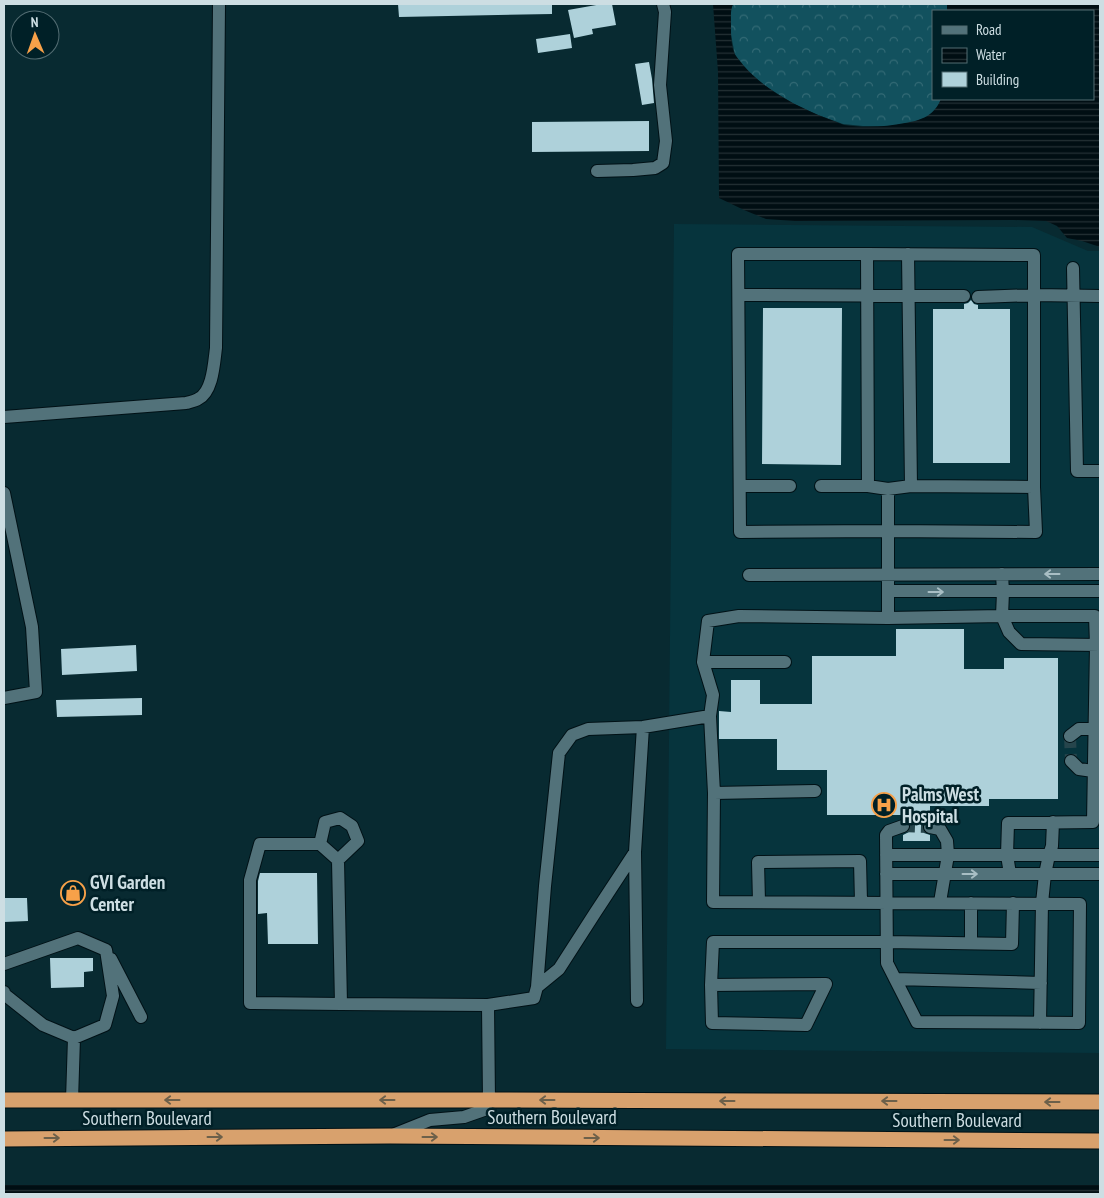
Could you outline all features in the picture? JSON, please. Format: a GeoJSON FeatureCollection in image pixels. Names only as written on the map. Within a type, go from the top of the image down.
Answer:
{"type":"FeatureCollection","features":[{"type":"Feature","properties":{"kind":"highway","name":"Southern Boulevard"},"geometry":{"type":"LineString","coordinates":[[4,1100],[1100,1102]]}},
{"type":"Feature","properties":{"kind":"highway","name":"Southern Boulevard"},"geometry":{"type":"LineString","coordinates":[[4,1139],[390,1136],[1100,1141]]}},
{"type":"Feature","properties":{"kind":"lane"},"geometry":{"type":"LineString","coordinates":[[4,417],[186,403],[200,399],[208,388],[216,348],[219,4]]}},
{"type":"Feature","properties":{"kind":"lane"},"geometry":{"type":"LineString","coordinates":[[597,171],[656,168],[663,163],[666,141],[660,85],[664,4]]}},
{"type":"Feature","properties":{"kind":"lane"},"geometry":{"type":"LineString","coordinates":[[738,254],[868,254],[1034,255],[1034,487],[1036,532],[740,532],[738,254]]}},
{"type":"Feature","properties":{"kind":"lane"},"geometry":{"type":"LineString","coordinates":[[868,254],[868,486]]}},
{"type":"Feature","properties":{"kind":"lane"},"geometry":{"type":"LineString","coordinates":[[908,254],[911,486]]}},
{"type":"Feature","properties":{"kind":"lane"},"geometry":{"type":"LineString","coordinates":[[1073,268],[1077,471],[1100,471]]}},
{"type":"Feature","properties":{"kind":"lane"},"geometry":{"type":"LineString","coordinates":[[739,295],[964,296]]}},
{"type":"Feature","properties":{"kind":"lane"},"geometry":{"type":"LineString","coordinates":[[978,297],[1035,295],[1100,296]]}},
{"type":"Feature","properties":{"kind":"lane"},"geometry":{"type":"LineString","coordinates":[[740,486],[790,486]]}},
{"type":"Feature","properties":{"kind":"lane"},"geometry":{"type":"LineString","coordinates":[[821,486],[868,486],[888,489],[911,486],[1034,487]]}},
{"type":"Feature","properties":{"kind":"lane"},"geometry":{"type":"LineString","coordinates":[[888,489],[888,618]]}},
{"type":"Feature","properties":{"kind":"lane"},"geometry":{"type":"LineString","coordinates":[[4,493],[32,627],[36,692],[4,698]]}},
{"type":"Feature","properties":{"kind":"lane"},"geometry":{"type":"LineString","coordinates":[[1002,574],[1002,616],[1009,632],[1021,644],[1098,645]]}},
{"type":"Feature","properties":{"kind":"lane"},"geometry":{"type":"LineString","coordinates":[[749,575],[1100,574]]}},
{"type":"Feature","properties":{"kind":"lane"},"geometry":{"type":"LineString","coordinates":[[888,591],[1100,591]]}},
{"type":"Feature","properties":{"kind":"lane"},"geometry":{"type":"LineString","coordinates":[[903,826],[889,831],[886,835],[886,902],[887,942],[886,963],[917,1022],[1079,1023],[1080,904],[940,902],[886,902],[861,902],[759,902],[713,902],[714,793],[710,716],[714,695],[703,662],[708,621],[739,616],[888,618],[1095,616],[1098,645],[1097,771],[1093,822],[1008,823],[1010,874]]}},
{"type":"Feature","properties":{"kind":"lane"},"geometry":{"type":"LineString","coordinates":[[703,662],[785,662]]}},
{"type":"Feature","properties":{"kind":"lane"},"geometry":{"type":"LineString","coordinates":[[341,1004],[338,860],[320,844],[260,844],[250,880],[250,1003],[341,1004],[488,1005],[534,998],[537,987],[544,886],[559,753],[572,735],[588,729],[643,727],[710,716]]}},
{"type":"Feature","properties":{"kind":"lane"},"geometry":{"type":"LineString","coordinates":[[637,1001],[635,852],[643,727]]}},
{"type":"Feature","properties":{"kind":"lane"},"geometry":{"type":"LineString","coordinates":[[1070,736],[1079,729],[1097,729]]}},
{"type":"Feature","properties":{"kind":"lane"},"geometry":{"type":"LineString","coordinates":[[1071,761],[1079,769],[1097,771]]}},
{"type":"Feature","properties":{"kind":"lane"},"geometry":{"type":"LineString","coordinates":[[714,793],[815,791]]}},
{"type":"Feature","properties":{"kind":"lane"},"geometry":{"type":"LineString","coordinates":[[320,844],[325,822],[340,818],[352,826],[358,841],[338,860]]}},
{"type":"Feature","properties":{"kind":"lane"},"geometry":{"type":"LineString","coordinates":[[1040,1022],[1042,903],[1045,874],[1052,846],[1053,822]]}},
{"type":"Feature","properties":{"kind":"lane"},"geometry":{"type":"LineString","coordinates":[[930,826],[940,829],[947,841],[946,874],[940,902]]}},
{"type":"Feature","properties":{"kind":"lane"},"geometry":{"type":"LineString","coordinates":[[537,987],[559,969],[594,912],[635,852]]}},
{"type":"Feature","properties":{"kind":"lane"},"geometry":{"type":"LineString","coordinates":[[886,855],[1100,855]]}},
{"type":"Feature","properties":{"kind":"lane"},"geometry":{"type":"LineString","coordinates":[[759,902],[758,862],[860,861],[861,902]]}},
{"type":"Feature","properties":{"kind":"lane"},"geometry":{"type":"LineString","coordinates":[[886,874],[1100,874]]}},
{"type":"Feature","properties":{"kind":"lane"},"geometry":{"type":"LineString","coordinates":[[970,943],[971,903]]}},
{"type":"Feature","properties":{"kind":"lane"},"geometry":{"type":"LineString","coordinates":[[711,985],[826,984],[806,1025],[712,1023],[711,985],[712,942],[1012,944],[1013,903]]}},
{"type":"Feature","properties":{"kind":"lane"},"geometry":{"type":"LineString","coordinates":[[4,964],[78,938],[106,950],[141,1017]]}},
{"type":"Feature","properties":{"kind":"lane"},"geometry":{"type":"LineString","coordinates":[[4,992],[4,994],[43,1025],[74,1038],[105,1025],[113,996],[106,950]]}},
{"type":"Feature","properties":{"kind":"lane"},"geometry":{"type":"LineString","coordinates":[[895,979],[1041,983]]}},
{"type":"Feature","properties":{"kind":"lane"},"geometry":{"type":"LineString","coordinates":[[390,1136],[430,1120],[464,1117],[484,1110],[489,1100],[488,1005]]}},
{"type":"Feature","properties":{"kind":"lane"},"geometry":{"type":"LineString","coordinates":[[72,1100],[74,1038]]}},
{"type":"Feature","properties":{"kind":"shaded area","name":"Palms West Hospital"},"geometry":{"type":"Polygon","coordinates":[[[674,224],[1032,227],[1088,251],[1100,251],[1100,1053],[666,1049],[674,224]]]}},
{"type":"Feature","properties":{"kind":"green space"},"geometry":{"type":"Polygon","coordinates":[[[733,4],[947,4],[947,10],[932,10],[932,100],[941,100],[938,106],[928,117],[913,122],[891,126],[863,126],[843,124],[794,104],[762,84],[735,55],[731,35],[731,9],[733,4]]]}},
{"type":"Feature","properties":{"kind":"water"},"geometry":{"type":"Polygon","coordinates":[[[713,4],[733,4],[731,9],[731,38],[733,50],[743,65],[771,90],[792,103],[844,125],[867,127],[911,122],[927,116],[935,110],[940,100],[1094,100],[1094,10],[947,10],[947,4],[1100,4],[1100,247],[1067,238],[1057,226],[1046,221],[795,221],[766,219],[744,210],[719,198],[718,72],[713,4]]]}},
{"type":"Feature","properties":{"kind":"water"},"geometry":{"type":"Polygon","coordinates":[[[4,1185],[1100,1185],[1100,1194],[4,1194],[4,1185]]]}},
{"type":"Feature","properties":{"kind":"building"},"geometry":{"type":"Polygon","coordinates":[[[398,4],[552,4],[552,14],[399,17],[398,4]]]}},
{"type":"Feature","properties":{"kind":"building"},"geometry":{"type":"Polygon","coordinates":[[[612,4],[616,25],[592,29],[593,34],[574,38],[568,10],[612,4]]]}},
{"type":"Feature","properties":{"kind":"building"},"geometry":{"type":"Polygon","coordinates":[[[570,34],[572,48],[538,53],[536,39],[570,34]]]}},
{"type":"Feature","properties":{"kind":"building"},"geometry":{"type":"Polygon","coordinates":[[[649,62],[654,103],[642,105],[635,64],[649,62]]]}},
{"type":"Feature","properties":{"kind":"building"},"geometry":{"type":"Polygon","coordinates":[[[649,121],[649,151],[532,152],[532,122],[649,121]]]}},
{"type":"Feature","properties":{"kind":"building"},"geometry":{"type":"Polygon","coordinates":[[[971,300],[974,304],[978,305],[978,309],[1010,309],[1010,463],[933,463],[933,309],[964,309],[964,304],[971,300]]]}},
{"type":"Feature","properties":{"kind":"building"},"geometry":{"type":"Polygon","coordinates":[[[763,308],[842,308],[841,465],[762,464],[763,308]]]}},
{"type":"Feature","properties":{"kind":"building","name":"Palms West Hospital"},"geometry":{"type":"Polygon","coordinates":[[[896,629],[964,629],[964,669],[1004,669],[1004,658],[1058,658],[1058,799],[989,799],[989,806],[930,806],[930,819],[924,821],[922,826],[924,833],[930,835],[930,841],[903,841],[903,835],[909,832],[911,827],[908,820],[903,818],[903,815],[827,815],[827,770],[777,770],[777,739],[719,739],[719,711],[731,712],[731,680],[760,680],[760,704],[812,704],[812,656],[896,656],[896,629]]]}},
{"type":"Feature","properties":{"kind":"building"},"geometry":{"type":"Polygon","coordinates":[[[136,645],[137,671],[62,675],[61,649],[136,645]]]}},
{"type":"Feature","properties":{"kind":"building"},"geometry":{"type":"Polygon","coordinates":[[[142,698],[142,715],[57,717],[56,700],[142,698]]]}},
{"type":"Feature","properties":{"kind":"building"},"geometry":{"type":"Polygon","coordinates":[[[260,873],[317,873],[318,944],[268,944],[267,913],[258,914],[258,881],[260,873]]]}},
{"type":"Feature","properties":{"kind":"building"},"geometry":{"type":"Polygon","coordinates":[[[4,898],[27,898],[28,921],[4,922],[4,898]]]}},
{"type":"Feature","properties":{"kind":"building"},"geometry":{"type":"Polygon","coordinates":[[[50,958],[93,958],[93,971],[84,972],[84,987],[51,988],[50,958]]]}},
{"type":"Feature","properties":{"kind":"tunnel"},"geometry":{"type":"LineString","coordinates":[[1070,736],[1071,761]]}},
{"type":"Feature","properties":{"kind":"tunnel"},"geometry":{"type":"LineString","coordinates":[[903,826],[930,827]]}},
{"type":"Feature","properties":{"kind":"place","name":"Palms West Hospital"},"geometry":{"type":"Point","coordinates":[884,805]}},
{"type":"Feature","properties":{"kind":"place","name":"GVI Garden Center"},"geometry":{"type":"Point","coordinates":[73,893]}}]}
